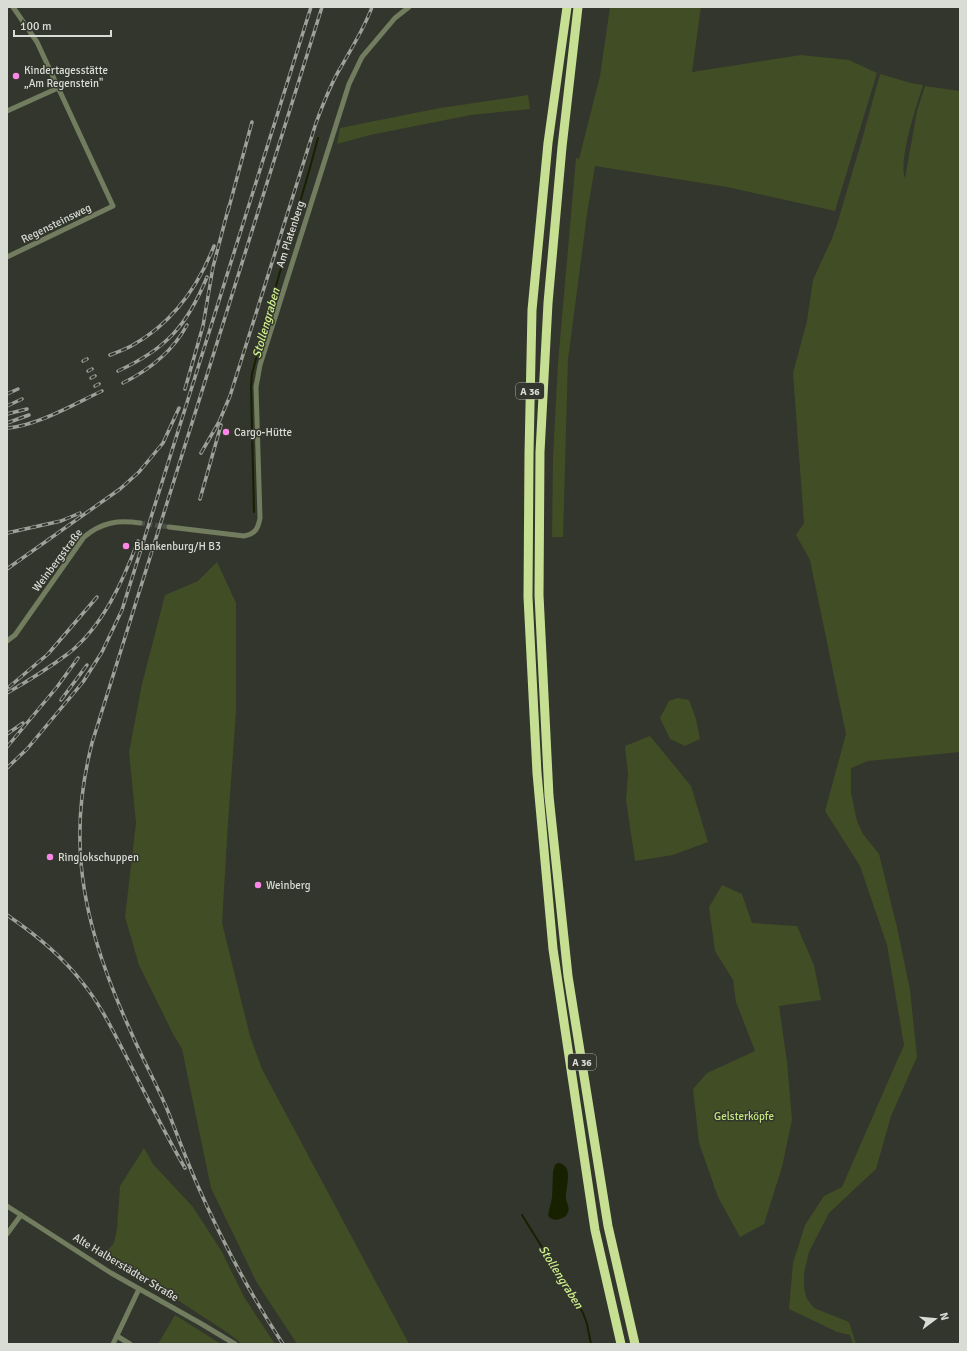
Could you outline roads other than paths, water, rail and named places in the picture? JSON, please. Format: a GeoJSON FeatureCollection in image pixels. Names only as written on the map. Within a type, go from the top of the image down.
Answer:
{"type":"FeatureCollection","features":[{"type":"Feature","properties":{"kind":"highway","name":"A 36"},"geometry":{"type":"LineString","coordinates":[[567,7],[548,143],[532,310],[528,544],[529,604],[536,773],[553,949],[595,1230],[621,1344]]}},
{"type":"Feature","properties":{"kind":"highway","name":"A 36"},"geometry":{"type":"LineString","coordinates":[[578,7],[562,147],[548,303],[540,452],[539,595],[549,796],[568,976],[608,1226],[635,1344]]}},
{"type":"Feature","properties":{"kind":"street"},"geometry":{"type":"LineString","coordinates":[[7,111],[58,88],[37,42],[13,7]]}},
{"type":"Feature","properties":{"kind":"street","name":"Am Platenberg"},"geometry":{"type":"LineString","coordinates":[[169,527],[233,536],[250,535],[256,531],[260,518],[256,387],[260,364],[349,84],[362,57],[395,18],[409,7]]}},
{"type":"Feature","properties":{"kind":"street","name":"Regensteinsweg"},"geometry":{"type":"LineString","coordinates":[[7,257],[113,206],[58,88]]}},
{"type":"Feature","properties":{"kind":"street","name":"Weinbergstraße"},"geometry":{"type":"LineString","coordinates":[[7,641],[15,635],[84,536],[113,522],[124,521],[140,523]]}},
{"type":"Feature","properties":{"kind":"street","name":"Alte Halberstädter Straße"},"geometry":{"type":"LineString","coordinates":[[7,1206],[111,1273],[235,1344]]}},
{"type":"Feature","properties":{"kind":"street"},"geometry":{"type":"LineString","coordinates":[[7,1234],[21,1215]]}},
{"type":"Feature","properties":{"kind":"street"},"geometry":{"type":"LineString","coordinates":[[113,1344],[139,1289]]}},
{"type":"Feature","properties":{"kind":"street"},"geometry":{"type":"LineString","coordinates":[[116,1336],[130,1344]]}},
{"type":"Feature","properties":{"kind":"waterway","name":"Stollengraben"},"geometry":{"type":"LineString","coordinates":[[254,512],[252,374],[318,138]]}},
{"type":"Feature","properties":{"kind":"waterway","name":"Stollengraben"},"geometry":{"type":"LineString","coordinates":[[522,1215],[583,1313],[591,1344]]}},
{"type":"Feature","properties":{"kind":"tunnel"},"geometry":{"type":"LineString","coordinates":[[140,523],[169,527]]}},
{"type":"Feature","properties":{"kind":"railway"},"geometry":{"type":"LineString","coordinates":[[7,768],[27,749],[83,682],[102,652],[122,610],[311,7]]}},
{"type":"Feature","properties":{"kind":"railway"},"geometry":{"type":"LineString","coordinates":[[283,1344],[248,1286],[206,1205],[167,1109],[135,1042],[112,987],[89,916],[81,867],[80,817],[92,743],[322,7]]}},
{"type":"Feature","properties":{"kind":"railway"},"geometry":{"type":"LineString","coordinates":[[201,453],[219,422],[230,396],[321,109],[333,81],[362,30],[372,7]]}},
{"type":"Feature","properties":{"kind":"railway"},"geometry":{"type":"LineString","coordinates":[[228,211],[252,122]]}},
{"type":"Feature","properties":{"kind":"railway"},"geometry":{"type":"LineString","coordinates":[[185,389],[203,326],[213,267],[229,206]]}},
{"type":"Feature","properties":{"kind":"railway"},"geometry":{"type":"LineString","coordinates":[[110,355],[147,336],[172,315],[192,290],[208,261],[214,246]]}},
{"type":"Feature","properties":{"kind":"railway"},"geometry":{"type":"LineString","coordinates":[[118,371],[149,354],[162,345],[173,334],[191,309],[207,277]]}},
{"type":"Feature","properties":{"kind":"railway"},"geometry":{"type":"LineString","coordinates":[[123,383],[133,378],[160,359],[175,343],[187,325]]}},
{"type":"Feature","properties":{"kind":"railway"},"geometry":{"type":"LineString","coordinates":[[83,361],[87,359]]}},
{"type":"Feature","properties":{"kind":"railway"},"geometry":{"type":"LineString","coordinates":[[88,371],[92,369]]}},
{"type":"Feature","properties":{"kind":"railway"},"geometry":{"type":"LineString","coordinates":[[91,378],[95,376]]}},
{"type":"Feature","properties":{"kind":"railway"},"geometry":{"type":"LineString","coordinates":[[95,386],[99,384]]}},
{"type":"Feature","properties":{"kind":"railway"},"geometry":{"type":"LineString","coordinates":[[7,394],[18,389]]}},
{"type":"Feature","properties":{"kind":"railway"},"geometry":{"type":"LineString","coordinates":[[7,428],[43,419],[102,391]]}},
{"type":"Feature","properties":{"kind":"railway"},"geometry":{"type":"LineString","coordinates":[[7,406],[22,399]]}},
{"type":"Feature","properties":{"kind":"railway"},"geometry":{"type":"LineString","coordinates":[[7,569],[120,489],[139,472],[163,443],[179,408]]}},
{"type":"Feature","properties":{"kind":"railway"},"geometry":{"type":"LineString","coordinates":[[7,414],[27,409]]}},
{"type":"Feature","properties":{"kind":"railway"},"geometry":{"type":"LineString","coordinates":[[7,423],[29,415]]}},
{"type":"Feature","properties":{"kind":"railway"},"geometry":{"type":"LineString","coordinates":[[200,499],[221,425]]}},
{"type":"Feature","properties":{"kind":"railway"},"geometry":{"type":"LineString","coordinates":[[7,533],[61,521],[80,513]]}},
{"type":"Feature","properties":{"kind":"railway"},"geometry":{"type":"LineString","coordinates":[[7,693],[69,653],[92,630],[111,602],[119,587],[138,541]]}},
{"type":"Feature","properties":{"kind":"railway"},"geometry":{"type":"LineString","coordinates":[[9,687],[48,654],[97,597]]}},
{"type":"Feature","properties":{"kind":"railway"},"geometry":{"type":"LineString","coordinates":[[7,747],[57,687],[78,658]]}},
{"type":"Feature","properties":{"kind":"railway"},"geometry":{"type":"LineString","coordinates":[[61,700],[87,665]]}},
{"type":"Feature","properties":{"kind":"railway"},"geometry":{"type":"LineString","coordinates":[[7,734],[23,723]]}},
{"type":"Feature","properties":{"kind":"railway"},"geometry":{"type":"LineString","coordinates":[[7,915],[37,937],[56,954],[74,972],[89,991],[112,1028],[162,1127],[185,1168]]}},
{"type":"Feature","properties":{"kind":"place","name":"Kindertagesstätte „Am Regenstein\""},"geometry":{"type":"Point","coordinates":[16,76]}},
{"type":"Feature","properties":{"kind":"place","name":"Cargo-Hütte"},"geometry":{"type":"Point","coordinates":[226,432]}},
{"type":"Feature","properties":{"kind":"place","name":"Blankenburg/H B3"},"geometry":{"type":"Point","coordinates":[126,546]}},
{"type":"Feature","properties":{"kind":"place","name":"Ringlokschuppen"},"geometry":{"type":"Point","coordinates":[50,857]}},
{"type":"Feature","properties":{"kind":"place","name":"Weinberg"},"geometry":{"type":"Point","coordinates":[258,885]}},
{"type":"Feature","properties":{"kind":"park label","name":"Gelsterköpfe"},"geometry":{"type":"Point","coordinates":[744,1116]}}]}
